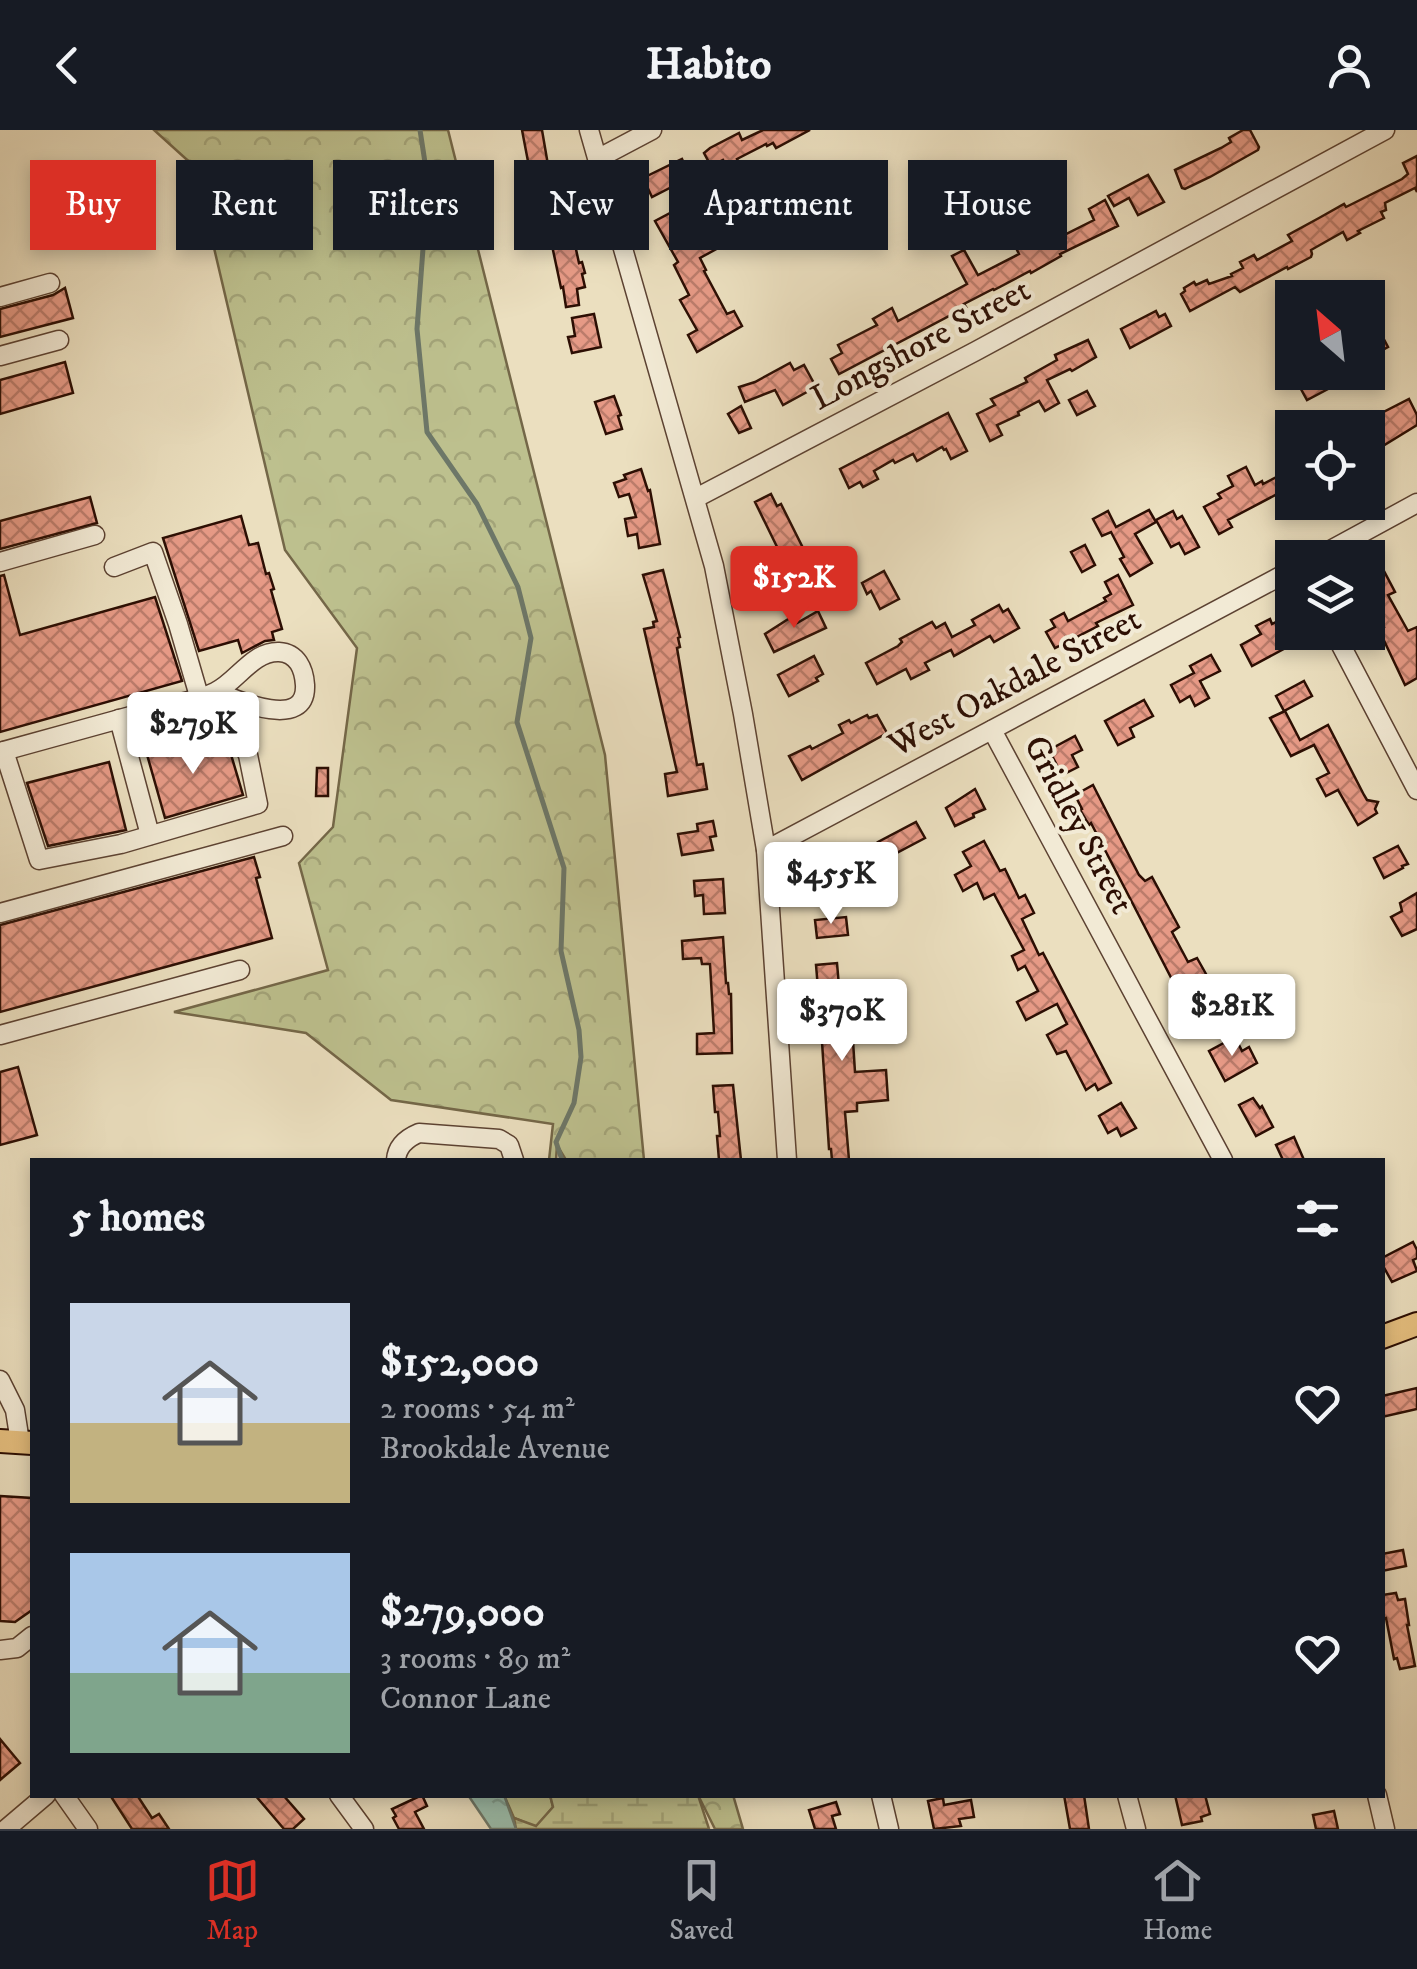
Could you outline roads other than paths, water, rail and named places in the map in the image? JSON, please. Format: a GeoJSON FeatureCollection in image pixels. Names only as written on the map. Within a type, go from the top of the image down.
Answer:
{"type":"FeatureCollection","features":[{"type":"Feature","properties":{"kind":"main road"},"geometry":{"type":"LineString","coordinates":[[1385,1337],[1417,1324]]}},
{"type":"Feature","properties":{"kind":"street"},"geometry":{"type":"LineString","coordinates":[[589,130],[696,498],[743,714],[766,850],[787,1158]]}},
{"type":"Feature","properties":{"kind":"street"},"geometry":{"type":"LineString","coordinates":[[598,158],[652,130]]}},
{"type":"Feature","properties":{"kind":"street","name":"Longshore Street"},"geometry":{"type":"LineString","coordinates":[[696,498],[1386,130]]}},
{"type":"Feature","properties":{"kind":"street"},"geometry":{"type":"LineString","coordinates":[[0,297],[50,282]]}},
{"type":"Feature","properties":{"kind":"street"},"geometry":{"type":"LineString","coordinates":[[0,356],[60,340]]}},
{"type":"Feature","properties":{"kind":"street"},"geometry":{"type":"LineString","coordinates":[[1349,540],[1417,503]]}},
{"type":"Feature","properties":{"kind":"street"},"geometry":{"type":"LineString","coordinates":[[0,562],[95,535]]}},
{"type":"Feature","properties":{"kind":"street"},"geometry":{"type":"LineString","coordinates":[[114,567],[154,552],[178,624],[208,694],[248,754],[258,804],[150,836],[39,860],[2,752],[208,694],[245,667],[276,652],[290,654],[297,660],[304,676],[302,700],[285,710],[256,708],[208,694]]}},
{"type":"Feature","properties":{"kind":"street","name":"West Oakdale Street"},"geometry":{"type":"LineString","coordinates":[[766,850],[1275,579]]}},
{"type":"Feature","properties":{"kind":"street"},"geometry":{"type":"LineString","coordinates":[[1343,650],[1417,790]]}},
{"type":"Feature","properties":{"kind":"street"},"geometry":{"type":"LineString","coordinates":[[118,719],[150,836]]}},
{"type":"Feature","properties":{"kind":"street","name":"Gridley Street"},"geometry":{"type":"LineString","coordinates":[[992,730],[1222,1158]]}},
{"type":"Feature","properties":{"kind":"street"},"geometry":{"type":"LineString","coordinates":[[0,913],[283,836]]}},
{"type":"Feature","properties":{"kind":"street"},"geometry":{"type":"LineString","coordinates":[[0,1034],[240,970]]}},
{"type":"Feature","properties":{"kind":"street"},"geometry":{"type":"LineString","coordinates":[[396,1158],[409,1137],[419,1133],[500,1139],[508,1145],[513,1158]]}},
{"type":"Feature","properties":{"kind":"street"},"geometry":{"type":"LineString","coordinates":[[0,1380],[15,1410],[17,1442]]}},
{"type":"Feature","properties":{"kind":"street"},"geometry":{"type":"LineString","coordinates":[[0,1650],[17,1648],[30,1638]]}},
{"type":"Feature","properties":{"kind":"street"},"geometry":{"type":"LineString","coordinates":[[6,1829],[42,1798]]}},
{"type":"Feature","properties":{"kind":"street"},"geometry":{"type":"LineString","coordinates":[[66,1798],[88,1829]]}},
{"type":"Feature","properties":{"kind":"street"},"geometry":{"type":"LineString","coordinates":[[341,1798],[364,1829]]}},
{"type":"Feature","properties":{"kind":"street"},"geometry":{"type":"LineString","coordinates":[[882,1798],[888,1829]]}},
{"type":"Feature","properties":{"kind":"street"},"geometry":{"type":"LineString","coordinates":[[1129,1798],[1136,1829]]}},
{"type":"Feature","properties":{"kind":"street"},"geometry":{"type":"LineString","coordinates":[[1378,1798],[1385,1829]]}},
{"type":"Feature","properties":{"kind":"water"},"geometry":{"type":"Polygon","coordinates":[[[470,1798],[505,1798],[516,1829],[491,1829],[470,1798]]]}},
{"type":"Feature","properties":{"kind":"waterway"},"geometry":{"type":"LineString","coordinates":[[420,130],[428,182],[417,329],[427,432],[477,504],[518,587],[531,638],[517,722],[564,868],[561,951],[579,1030],[581,1057],[574,1103],[556,1142],[561,1158]]}}]}
